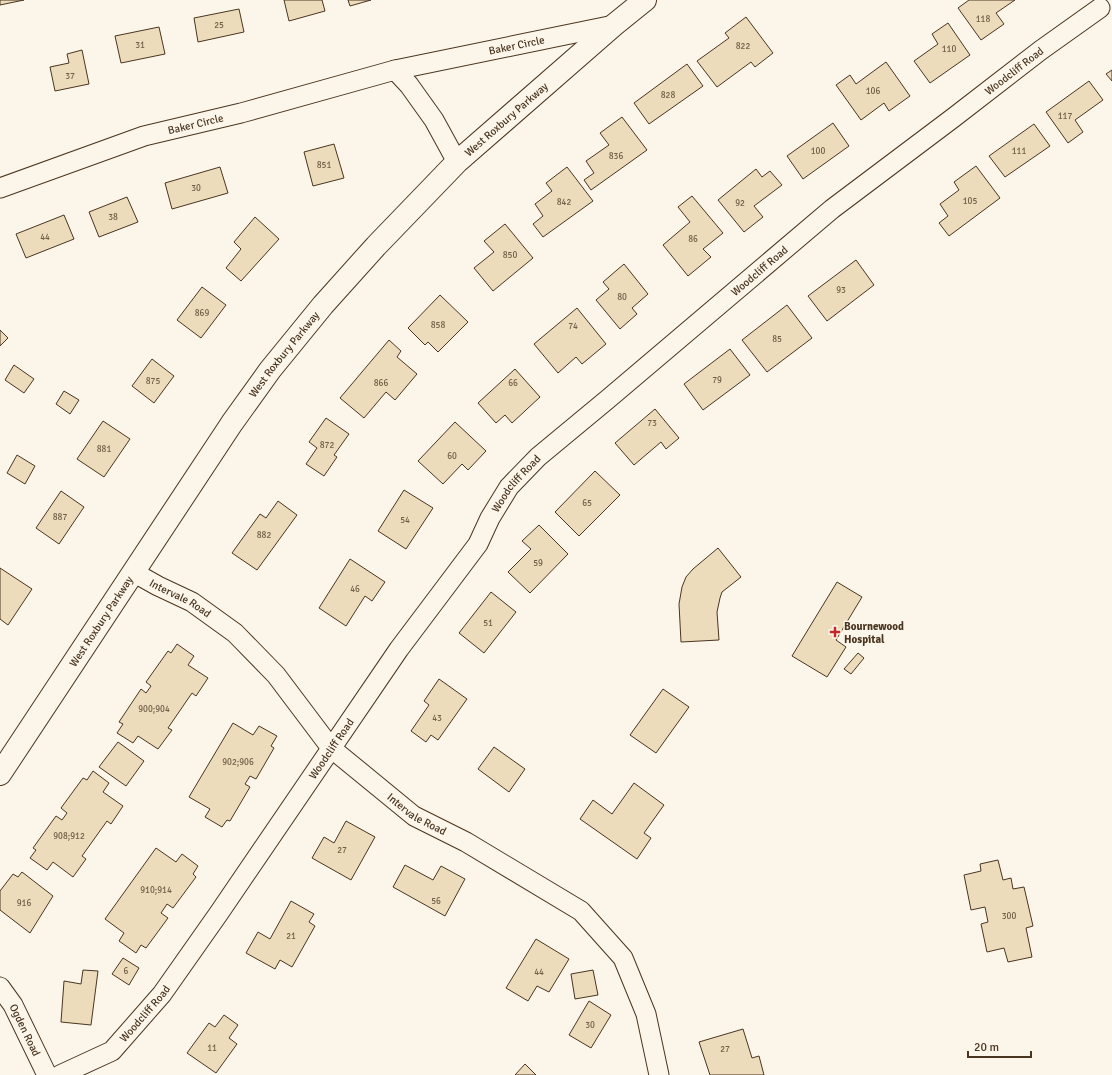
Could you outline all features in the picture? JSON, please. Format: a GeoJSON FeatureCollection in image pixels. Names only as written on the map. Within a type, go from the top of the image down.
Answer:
{"type":"FeatureCollection","features":[{"type":"Feature","properties":{"kind":"main road","name":"West Roxbury Parkway"},"geometry":{"type":"LineString","coordinates":[[0,774],[232,423],[300,331],[376,246],[457,162],[614,25],[645,0]]}},
{"type":"Feature","properties":{"kind":"street","name":"Woodcliff Road"},"geometry":{"type":"LineString","coordinates":[[60,1075],[112,1051],[162,994],[400,649],[478,544],[490,518],[508,487],[538,457],[832,209],[954,118],[1041,50],[1100,8]]}},
{"type":"Feature","properties":{"kind":"street","name":"Baker Circle"},"geometry":{"type":"LineString","coordinates":[[0,188],[144,136],[241,113],[395,70],[614,25]]}},
{"type":"Feature","properties":{"kind":"street"},"geometry":{"type":"LineString","coordinates":[[395,70],[409,85],[434,120],[457,162]]}},
{"type":"Feature","properties":{"kind":"street","name":"Intervale Road"},"geometry":{"type":"LineString","coordinates":[[133,572],[192,602],[235,633],[276,675],[331,748],[414,816],[466,842],[581,910],[623,958],[646,1014],[659,1075]]}},
{"type":"Feature","properties":{"kind":"street","name":"Ogden Road"},"geometry":{"type":"LineString","coordinates":[[0,987],[13,1005],[48,1075]]}},
{"type":"Feature","properties":{"kind":"building"},"geometry":{"type":"Polygon","coordinates":[[[0,0],[24,0],[0,5],[0,0]]]}},
{"type":"Feature","properties":{"kind":"building"},"geometry":{"type":"Polygon","coordinates":[[[284,0],[322,0],[325,11],[289,21],[284,0]]]}},
{"type":"Feature","properties":{"kind":"building"},"geometry":{"type":"Polygon","coordinates":[[[348,0],[371,0],[350,6],[348,0]]]}},
{"type":"Feature","properties":{"kind":"building"},"geometry":{"type":"Polygon","coordinates":[[[969,0],[1015,0],[996,13],[1004,24],[981,40],[958,8],[969,0]]]}},
{"type":"Feature","properties":{"kind":"building"},"geometry":{"type":"Polygon","coordinates":[[[239,9],[244,32],[198,42],[194,18],[239,9]]]}},
{"type":"Feature","properties":{"kind":"building"},"geometry":{"type":"Polygon","coordinates":[[[746,17],[773,53],[755,67],[751,62],[717,87],[697,61],[729,38],[725,33],[746,17]]]}},
{"type":"Feature","properties":{"kind":"building"},"geometry":{"type":"Polygon","coordinates":[[[948,23],[970,55],[930,83],[914,61],[938,44],[932,34],[948,23]]]}},
{"type":"Feature","properties":{"kind":"building"},"geometry":{"type":"Polygon","coordinates":[[[159,27],[165,54],[121,63],[115,36],[159,27]]]}},
{"type":"Feature","properties":{"kind":"building"},"geometry":{"type":"Polygon","coordinates":[[[82,50],[89,84],[55,91],[50,67],[69,63],[67,54],[82,50]]]}},
{"type":"Feature","properties":{"kind":"building"},"geometry":{"type":"Polygon","coordinates":[[[886,62],[910,96],[889,111],[884,103],[861,120],[836,85],[850,75],[856,84],[886,62]]]}},
{"type":"Feature","properties":{"kind":"building"},"geometry":{"type":"Polygon","coordinates":[[[687,64],[703,86],[649,124],[634,103],[687,64]]]}},
{"type":"Feature","properties":{"kind":"building"},"geometry":{"type":"Polygon","coordinates":[[[1112,70],[1112,81],[1106,74],[1112,70]]]}},
{"type":"Feature","properties":{"kind":"building"},"geometry":{"type":"Polygon","coordinates":[[[1089,81],[1103,100],[1075,120],[1083,132],[1068,143],[1046,112],[1089,81]]]}},
{"type":"Feature","properties":{"kind":"building"},"geometry":{"type":"Polygon","coordinates":[[[622,117],[647,150],[591,190],[584,180],[594,173],[586,161],[609,145],[600,133],[622,117]]]}},
{"type":"Feature","properties":{"kind":"building"},"geometry":{"type":"Polygon","coordinates":[[[833,123],[849,146],[803,179],[787,156],[833,123]]]}},
{"type":"Feature","properties":{"kind":"building"},"geometry":{"type":"Polygon","coordinates":[[[1034,124],[1050,146],[1005,177],[989,156],[1034,124]]]}},
{"type":"Feature","properties":{"kind":"building"},"geometry":{"type":"Polygon","coordinates":[[[334,144],[344,178],[313,186],[304,152],[334,144]]]}},
{"type":"Feature","properties":{"kind":"building"},"geometry":{"type":"Polygon","coordinates":[[[976,166],[1000,198],[949,236],[939,223],[948,216],[940,204],[959,190],[954,182],[976,166]]]}},
{"type":"Feature","properties":{"kind":"building"},"geometry":{"type":"Polygon","coordinates":[[[220,167],[228,193],[172,209],[165,183],[220,167]]]}},
{"type":"Feature","properties":{"kind":"building"},"geometry":{"type":"Polygon","coordinates":[[[567,167],[593,201],[543,237],[533,224],[543,216],[535,204],[552,191],[546,183],[567,167]]]}},
{"type":"Feature","properties":{"kind":"building"},"geometry":{"type":"Polygon","coordinates":[[[756,169],[762,177],[770,171],[782,185],[754,206],[763,217],[744,232],[718,200],[756,169]]]}},
{"type":"Feature","properties":{"kind":"building"},"geometry":{"type":"Polygon","coordinates":[[[692,196],[723,233],[703,249],[711,257],[688,276],[663,245],[690,222],[678,207],[692,196]]]}},
{"type":"Feature","properties":{"kind":"building"},"geometry":{"type":"Polygon","coordinates":[[[127,197],[138,222],[99,237],[89,212],[127,197]]]}},
{"type":"Feature","properties":{"kind":"building"},"geometry":{"type":"Polygon","coordinates":[[[64,215],[74,239],[26,258],[16,234],[64,215]]]}},
{"type":"Feature","properties":{"kind":"building"},"geometry":{"type":"Polygon","coordinates":[[[255,217],[279,239],[241,281],[226,268],[241,249],[234,242],[255,217]]]}},
{"type":"Feature","properties":{"kind":"building"},"geometry":{"type":"Polygon","coordinates":[[[505,224],[533,258],[493,291],[474,268],[494,252],[484,241],[505,224]]]}},
{"type":"Feature","properties":{"kind":"building"},"geometry":{"type":"Polygon","coordinates":[[[856,260],[874,285],[827,321],[808,296],[856,260]]]}},
{"type":"Feature","properties":{"kind":"building"},"geometry":{"type":"Polygon","coordinates":[[[624,264],[648,294],[632,308],[637,314],[620,329],[596,300],[609,289],[603,282],[624,264]]]}},
{"type":"Feature","properties":{"kind":"building"},"geometry":{"type":"Polygon","coordinates":[[[202,287],[226,305],[201,338],[177,320],[202,287]]]}},
{"type":"Feature","properties":{"kind":"building"},"geometry":{"type":"Polygon","coordinates":[[[440,295],[468,322],[438,352],[428,342],[425,345],[408,328],[440,295]]]}},
{"type":"Feature","properties":{"kind":"building"},"geometry":{"type":"Polygon","coordinates":[[[787,305],[812,338],[767,372],[742,340],[787,305]]]}},
{"type":"Feature","properties":{"kind":"building"},"geometry":{"type":"Polygon","coordinates":[[[577,308],[606,344],[582,364],[576,357],[558,373],[534,344],[577,308]]]}},
{"type":"Feature","properties":{"kind":"building"},"geometry":{"type":"Polygon","coordinates":[[[0,330],[8,338],[0,346],[0,330]]]}},
{"type":"Feature","properties":{"kind":"building"},"geometry":{"type":"Polygon","coordinates":[[[389,340],[401,351],[397,357],[417,374],[395,400],[386,392],[364,418],[340,398],[389,340]]]}},
{"type":"Feature","properties":{"kind":"building"},"geometry":{"type":"Polygon","coordinates":[[[730,349],[750,375],[703,410],[684,384],[730,349]]]}},
{"type":"Feature","properties":{"kind":"building"},"geometry":{"type":"Polygon","coordinates":[[[152,359],[174,376],[154,403],[132,386],[152,359]]]}},
{"type":"Feature","properties":{"kind":"building"},"geometry":{"type":"Polygon","coordinates":[[[14,365],[34,379],[24,393],[5,380],[14,365]]]}},
{"type":"Feature","properties":{"kind":"building"},"geometry":{"type":"Polygon","coordinates":[[[515,369],[540,397],[512,423],[505,415],[496,423],[478,403],[515,369]]]}},
{"type":"Feature","properties":{"kind":"building"},"geometry":{"type":"Polygon","coordinates":[[[64,391],[79,400],[70,414],[56,404],[64,391]]]}},
{"type":"Feature","properties":{"kind":"building"},"geometry":{"type":"Polygon","coordinates":[[[655,409],[679,438],[666,449],[661,442],[634,465],[615,443],[655,409]]]}},
{"type":"Feature","properties":{"kind":"building"},"geometry":{"type":"Polygon","coordinates":[[[326,418],[349,434],[334,455],[337,457],[324,476],[306,464],[317,448],[309,442],[326,418]]]}},
{"type":"Feature","properties":{"kind":"building"},"geometry":{"type":"Polygon","coordinates":[[[103,421],[130,439],[104,477],[77,459],[103,421]]]}},
{"type":"Feature","properties":{"kind":"building"},"geometry":{"type":"Polygon","coordinates":[[[455,422],[486,451],[468,470],[462,464],[443,484],[418,461],[455,422]]]}},
{"type":"Feature","properties":{"kind":"building"},"geometry":{"type":"Polygon","coordinates":[[[17,455],[35,466],[25,484],[7,473],[17,455]]]}},
{"type":"Feature","properties":{"kind":"building"},"geometry":{"type":"Polygon","coordinates":[[[595,471],[620,495],[579,536],[555,512],[595,471]]]}},
{"type":"Feature","properties":{"kind":"building"},"geometry":{"type":"Polygon","coordinates":[[[404,490],[433,508],[406,549],[378,531],[404,490]]]}},
{"type":"Feature","properties":{"kind":"building"},"geometry":{"type":"Polygon","coordinates":[[[61,491],[84,507],[59,544],[36,528],[61,491]]]}},
{"type":"Feature","properties":{"kind":"building"},"geometry":{"type":"Polygon","coordinates":[[[278,501],[297,515],[257,570],[232,553],[260,514],[266,518],[278,501]]]}},
{"type":"Feature","properties":{"kind":"building"},"geometry":{"type":"Polygon","coordinates":[[[539,525],[568,554],[530,593],[508,572],[531,549],[522,541],[539,525]]]}},
{"type":"Feature","properties":{"kind":"building"},"geometry":{"type":"Polygon","coordinates":[[[718,548],[741,577],[722,592],[717,612],[719,640],[681,642],[679,604],[682,587],[686,577],[693,569],[718,548]]]}},
{"type":"Feature","properties":{"kind":"building"},"geometry":{"type":"Polygon","coordinates":[[[350,559],[385,582],[372,601],[365,596],[346,626],[319,608],[350,559]]]}},
{"type":"Feature","properties":{"kind":"building"},"geometry":{"type":"Polygon","coordinates":[[[0,568],[32,589],[8,625],[0,619],[0,568]]]}},
{"type":"Feature","properties":{"kind":"building"},"geometry":{"type":"Polygon","coordinates":[[[837,582],[862,597],[836,640],[846,647],[827,677],[792,656],[837,582]]]}},
{"type":"Feature","properties":{"kind":"building"},"geometry":{"type":"Polygon","coordinates":[[[491,592],[516,612],[484,653],[459,633],[491,592]]]}},
{"type":"Feature","properties":{"kind":"building"},"geometry":{"type":"Polygon","coordinates":[[[177,644],[194,656],[188,665],[208,678],[196,696],[192,693],[168,728],[172,730],[158,749],[138,736],[133,743],[117,733],[123,724],[119,722],[141,689],[146,693],[151,686],[146,682],[168,651],[171,653],[177,644]]]}},
{"type":"Feature","properties":{"kind":"building"},"geometry":{"type":"Polygon","coordinates":[[[858,653],[864,658],[851,674],[844,669],[858,653]]]}},
{"type":"Feature","properties":{"kind":"building"},"geometry":{"type":"Polygon","coordinates":[[[439,679],[467,699],[438,740],[431,735],[426,742],[411,731],[429,705],[424,701],[439,679]]]}},
{"type":"Feature","properties":{"kind":"building"},"geometry":{"type":"Polygon","coordinates":[[[663,689],[689,707],[656,753],[630,735],[663,689]]]}},
{"type":"Feature","properties":{"kind":"building"},"geometry":{"type":"Polygon","coordinates":[[[233,723],[253,735],[259,726],[277,736],[271,746],[274,748],[256,779],[250,776],[245,784],[250,787],[230,821],[227,820],[222,827],[205,817],[210,809],[189,797],[233,723]]]}},
{"type":"Feature","properties":{"kind":"building"},"geometry":{"type":"Polygon","coordinates":[[[118,742],[144,761],[126,786],[99,767],[118,742]]]}},
{"type":"Feature","properties":{"kind":"building"},"geometry":{"type":"Polygon","coordinates":[[[494,747],[525,769],[509,792],[478,769],[494,747]]]}},
{"type":"Feature","properties":{"kind":"building"},"geometry":{"type":"Polygon","coordinates":[[[93,771],[109,783],[103,792],[123,806],[111,824],[107,821],[82,856],[86,859],[73,877],[53,862],[47,870],[30,858],[36,850],[33,848],[56,816],[62,820],[67,813],[61,808],[83,778],[87,780],[93,771]]]}},
{"type":"Feature","properties":{"kind":"building"},"geometry":{"type":"Polygon","coordinates":[[[634,783],[664,805],[644,833],[651,838],[637,859],[580,819],[593,800],[612,814],[634,783]]]}},
{"type":"Feature","properties":{"kind":"building"},"geometry":{"type":"Polygon","coordinates":[[[346,821],[375,837],[351,880],[312,858],[324,837],[334,843],[346,821]]]}},
{"type":"Feature","properties":{"kind":"building"},"geometry":{"type":"Polygon","coordinates":[[[156,848],[176,862],[182,854],[198,866],[193,874],[196,877],[173,908],[167,904],[161,913],[168,918],[146,948],[141,945],[136,953],[119,941],[124,933],[105,919],[156,848]]]}},
{"type":"Feature","properties":{"kind":"building"},"geometry":{"type":"Polygon","coordinates":[[[998,860],[1003,880],[1011,878],[1013,889],[1024,887],[1033,926],[1026,928],[1032,957],[1008,962],[1004,948],[987,952],[981,924],[988,922],[985,907],[971,910],[964,875],[981,871],[980,864],[998,860]]]}},
{"type":"Feature","properties":{"kind":"building"},"geometry":{"type":"Polygon","coordinates":[[[405,865],[433,880],[441,866],[465,879],[445,916],[393,887],[405,865]]]}},
{"type":"Feature","properties":{"kind":"building"},"geometry":{"type":"Polygon","coordinates":[[[22,872],[53,896],[30,933],[0,910],[0,891],[13,874],[18,877],[22,872]]]}},
{"type":"Feature","properties":{"kind":"building"},"geometry":{"type":"Polygon","coordinates":[[[291,901],[314,914],[309,922],[315,926],[292,967],[280,960],[275,969],[246,953],[258,932],[270,939],[291,901]]]}},
{"type":"Feature","properties":{"kind":"building"},"geometry":{"type":"Polygon","coordinates":[[[536,939],[569,959],[549,992],[537,986],[528,1001],[506,988],[536,939]]]}},
{"type":"Feature","properties":{"kind":"building"},"geometry":{"type":"Polygon","coordinates":[[[123,958],[139,968],[129,985],[112,974],[123,958]]]}},
{"type":"Feature","properties":{"kind":"building"},"geometry":{"type":"Polygon","coordinates":[[[83,970],[98,971],[91,1025],[61,1022],[64,981],[81,984],[83,970]]]}},
{"type":"Feature","properties":{"kind":"building"},"geometry":{"type":"Polygon","coordinates":[[[593,970],[598,995],[575,999],[571,974],[593,970]]]}},
{"type":"Feature","properties":{"kind":"building"},"geometry":{"type":"Polygon","coordinates":[[[589,1001],[611,1015],[591,1048],[569,1035],[589,1001]]]}},
{"type":"Feature","properties":{"kind":"building"},"geometry":{"type":"Polygon","coordinates":[[[224,1015],[238,1025],[229,1038],[237,1044],[216,1073],[187,1053],[209,1023],[215,1027],[224,1015]]]}},
{"type":"Feature","properties":{"kind":"building"},"geometry":{"type":"Polygon","coordinates":[[[743,1029],[752,1058],[759,1056],[764,1075],[710,1075],[699,1042],[743,1029]]]}},
{"type":"Feature","properties":{"kind":"building"},"geometry":{"type":"Polygon","coordinates":[[[525,1064],[536,1075],[515,1075],[525,1064]]]}},
{"type":"Feature","properties":{"kind":"place","name":"Bournewood Hospital"},"geometry":{"type":"Point","coordinates":[835,632]}}]}
